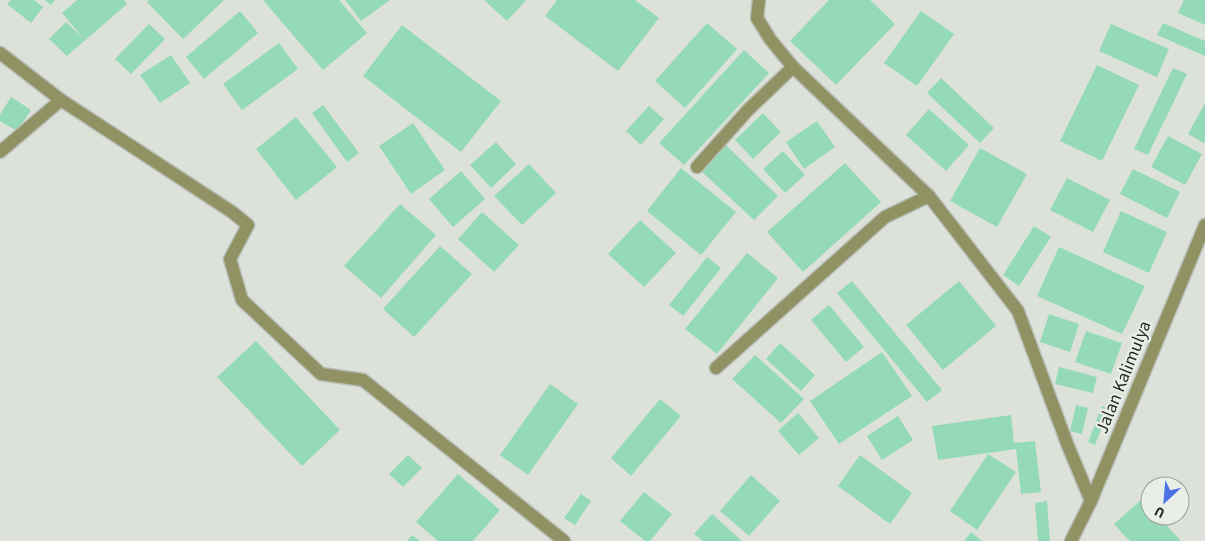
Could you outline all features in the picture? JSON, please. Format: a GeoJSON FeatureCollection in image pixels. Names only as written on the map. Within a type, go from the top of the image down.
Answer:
{"type":"FeatureCollection","features":[{"type":"Feature","properties":{"kind":"street"},"geometry":{"type":"LineString","coordinates":[[758,0],[757,18],[770,39],[793,67],[929,196],[1018,311],[1068,446],[1091,501]]}},
{"type":"Feature","properties":{"kind":"street"},"geometry":{"type":"LineString","coordinates":[[0,53],[61,100],[232,212],[248,225],[230,259],[242,300],[320,374],[363,380],[564,541]]}},
{"type":"Feature","properties":{"kind":"street"},"geometry":{"type":"LineString","coordinates":[[697,167],[748,110],[793,67]]}},
{"type":"Feature","properties":{"kind":"street"},"geometry":{"type":"LineString","coordinates":[[0,152],[61,100]]}},
{"type":"Feature","properties":{"kind":"street"},"geometry":{"type":"LineString","coordinates":[[716,368],[885,217],[929,196]]}},
{"type":"Feature","properties":{"kind":"street","name":"Jalan Kalimulya"},"geometry":{"type":"LineString","coordinates":[[1071,541],[1091,501],[1205,225]]}},
{"type":"Feature","properties":{"kind":"building"},"geometry":{"type":"Polygon","coordinates":[[[11,0],[34,0],[43,7],[31,23],[7,4],[11,0]]]}},
{"type":"Feature","properties":{"kind":"building"},"geometry":{"type":"Polygon","coordinates":[[[45,0],[55,0],[51,5],[45,0]]]}},
{"type":"Feature","properties":{"kind":"building"},"geometry":{"type":"Polygon","coordinates":[[[77,0],[124,0],[127,4],[67,56],[49,39],[66,22],[83,38],[62,13],[77,0]]]}},
{"type":"Feature","properties":{"kind":"building"},"geometry":{"type":"Polygon","coordinates":[[[149,0],[224,0],[183,39],[147,2],[149,0]]]}},
{"type":"Feature","properties":{"kind":"building"},"geometry":{"type":"Polygon","coordinates":[[[263,0],[339,0],[367,33],[323,70],[263,0]]]}},
{"type":"Feature","properties":{"kind":"building"},"geometry":{"type":"Polygon","coordinates":[[[345,0],[390,0],[361,21],[345,0]]]}},
{"type":"Feature","properties":{"kind":"building"},"geometry":{"type":"Polygon","coordinates":[[[484,0],[526,0],[507,21],[484,0]]]}},
{"type":"Feature","properties":{"kind":"building"},"geometry":{"type":"Polygon","coordinates":[[[557,0],[635,0],[659,18],[618,71],[545,16],[557,0]]]}},
{"type":"Feature","properties":{"kind":"building"},"geometry":{"type":"Polygon","coordinates":[[[829,0],[870,0],[895,24],[836,85],[790,41],[829,0]]]}},
{"type":"Feature","properties":{"kind":"building"},"geometry":{"type":"Polygon","coordinates":[[[1184,0],[1205,0],[1205,25],[1178,13],[1184,0]]]}},
{"type":"Feature","properties":{"kind":"building"},"geometry":{"type":"Polygon","coordinates":[[[240,11],[258,33],[204,79],[186,57],[240,11]]]}},
{"type":"Feature","properties":{"kind":"building"},"geometry":{"type":"Polygon","coordinates":[[[921,11],[954,34],[917,86],[884,63],[921,11]]]}},
{"type":"Feature","properties":{"kind":"building"},"geometry":{"type":"Polygon","coordinates":[[[707,23],[737,49],[685,108],[655,81],[707,23]]]}},
{"type":"Feature","properties":{"kind":"building"},"geometry":{"type":"Polygon","coordinates":[[[1163,23],[1205,41],[1205,56],[1157,35],[1163,23]]]}},
{"type":"Feature","properties":{"kind":"building"},"geometry":{"type":"Polygon","coordinates":[[[149,24],[165,39],[131,74],[115,59],[149,24]]]}},
{"type":"Feature","properties":{"kind":"building"},"geometry":{"type":"Polygon","coordinates":[[[1111,24],[1169,49],[1157,77],[1099,51],[1111,24]]]}},
{"type":"Feature","properties":{"kind":"building"},"geometry":{"type":"Polygon","coordinates":[[[402,25],[501,101],[461,152],[363,76],[402,25]]]}},
{"type":"Feature","properties":{"kind":"building"},"geometry":{"type":"Polygon","coordinates":[[[279,43],[298,69],[242,110],[223,84],[279,43]]]}},
{"type":"Feature","properties":{"kind":"building"},"geometry":{"type":"Polygon","coordinates":[[[744,50],[769,73],[684,165],[659,143],[744,50]]]}},
{"type":"Feature","properties":{"kind":"building"},"geometry":{"type":"Polygon","coordinates":[[[171,55],[190,83],[160,103],[140,75],[171,55]]]}},
{"type":"Feature","properties":{"kind":"building"},"geometry":{"type":"Polygon","coordinates":[[[1097,65],[1139,85],[1102,161],[1060,141],[1097,65]]]}},
{"type":"Feature","properties":{"kind":"building"},"geometry":{"type":"Polygon","coordinates":[[[1173,68],[1187,74],[1148,155],[1134,149],[1173,68]]]}},
{"type":"Feature","properties":{"kind":"building"},"geometry":{"type":"Polygon","coordinates":[[[941,78],[994,128],[980,143],[927,93],[941,78]]]}},
{"type":"Feature","properties":{"kind":"building"},"geometry":{"type":"Polygon","coordinates":[[[11,97],[31,110],[17,131],[0,121],[0,115],[11,97]]]}},
{"type":"Feature","properties":{"kind":"building"},"geometry":{"type":"Polygon","coordinates":[[[1205,103],[1205,141],[1204,143],[1188,134],[1205,103]]]}},
{"type":"Feature","properties":{"kind":"building"},"geometry":{"type":"Polygon","coordinates":[[[323,105],[359,153],[347,162],[312,113],[323,105]]]}},
{"type":"Feature","properties":{"kind":"building"},"geometry":{"type":"Polygon","coordinates":[[[649,106],[664,119],[641,145],[626,131],[649,106]]]}},
{"type":"Feature","properties":{"kind":"building"},"geometry":{"type":"Polygon","coordinates":[[[929,109],[969,145],[946,171],[906,135],[929,109]]]}},
{"type":"Feature","properties":{"kind":"building"},"geometry":{"type":"Polygon","coordinates":[[[763,113],[781,132],[753,159],[735,140],[763,113]]]}},
{"type":"Feature","properties":{"kind":"building"},"geometry":{"type":"Polygon","coordinates":[[[296,117],[337,167],[296,200],[256,149],[296,117]]]}},
{"type":"Feature","properties":{"kind":"building"},"geometry":{"type":"Polygon","coordinates":[[[817,121],[835,147],[804,169],[786,142],[817,121]]]}},
{"type":"Feature","properties":{"kind":"building"},"geometry":{"type":"Polygon","coordinates":[[[413,123],[445,170],[411,194],[379,146],[413,123]]]}},
{"type":"Feature","properties":{"kind":"building"},"geometry":{"type":"Polygon","coordinates":[[[1168,136],[1202,154],[1185,185],[1151,167],[1168,136]]]}},
{"type":"Feature","properties":{"kind":"building"},"geometry":{"type":"Polygon","coordinates":[[[496,142],[516,164],[491,188],[470,165],[496,142]]]}},
{"type":"Feature","properties":{"kind":"building"},"geometry":{"type":"Polygon","coordinates":[[[726,145],[778,196],[754,220],[701,171],[726,145]]]}},
{"type":"Feature","properties":{"kind":"building"},"geometry":{"type":"Polygon","coordinates":[[[980,148],[1027,174],[997,227],[950,201],[980,148]]]}},
{"type":"Feature","properties":{"kind":"building"},"geometry":{"type":"Polygon","coordinates":[[[783,151],[805,175],[785,193],[763,169],[783,151]]]}},
{"type":"Feature","properties":{"kind":"building"},"geometry":{"type":"Polygon","coordinates":[[[845,163],[881,202],[803,272],[767,232],[845,163]]]}},
{"type":"Feature","properties":{"kind":"building"},"geometry":{"type":"Polygon","coordinates":[[[529,164],[556,193],[522,225],[494,196],[529,164]]]}},
{"type":"Feature","properties":{"kind":"building"},"geometry":{"type":"Polygon","coordinates":[[[681,168],[736,212],[701,255],[647,211],[681,168]]]}},
{"type":"Feature","properties":{"kind":"building"},"geometry":{"type":"Polygon","coordinates":[[[1133,169],[1180,192],[1167,218],[1120,194],[1133,169]]]}},
{"type":"Feature","properties":{"kind":"building"},"geometry":{"type":"Polygon","coordinates":[[[461,171],[485,199],[453,227],[429,199],[461,171]]]}},
{"type":"Feature","properties":{"kind":"building"},"geometry":{"type":"Polygon","coordinates":[[[1067,178],[1110,200],[1093,232],[1050,210],[1067,178]]]}},
{"type":"Feature","properties":{"kind":"building"},"geometry":{"type":"Polygon","coordinates":[[[400,204],[436,235],[381,298],[344,266],[400,204]]]}},
{"type":"Feature","properties":{"kind":"building"},"geometry":{"type":"Polygon","coordinates":[[[1121,211],[1167,232],[1149,273],[1103,252],[1121,211]]]}},
{"type":"Feature","properties":{"kind":"building"},"geometry":{"type":"Polygon","coordinates":[[[482,212],[519,245],[494,272],[458,239],[482,212]]]}},
{"type":"Feature","properties":{"kind":"building"},"geometry":{"type":"Polygon","coordinates":[[[640,220],[676,253],[644,287],[608,254],[640,220]]]}},
{"type":"Feature","properties":{"kind":"building"},"geometry":{"type":"Polygon","coordinates":[[[1034,226],[1051,237],[1019,286],[1003,275],[1034,226]]]}},
{"type":"Feature","properties":{"kind":"building"},"geometry":{"type":"Polygon","coordinates":[[[440,246],[472,274],[414,337],[383,309],[440,246]]]}},
{"type":"Feature","properties":{"kind":"building"},"geometry":{"type":"Polygon","coordinates":[[[1059,247],[1145,286],[1122,334],[1037,296],[1059,247]]]}},
{"type":"Feature","properties":{"kind":"building"},"geometry":{"type":"Polygon","coordinates":[[[747,253],[778,278],[717,354],[685,329],[747,253]]]}},
{"type":"Feature","properties":{"kind":"building"},"geometry":{"type":"Polygon","coordinates":[[[707,257],[721,268],[683,316],[669,305],[707,257]]]}},
{"type":"Feature","properties":{"kind":"building"},"geometry":{"type":"Polygon","coordinates":[[[852,281],[942,390],[927,402],[837,293],[852,281]]]}},
{"type":"Feature","properties":{"kind":"building"},"geometry":{"type":"Polygon","coordinates":[[[959,281],[996,326],[943,370],[906,325],[959,281]]]}},
{"type":"Feature","properties":{"kind":"building"},"geometry":{"type":"Polygon","coordinates":[[[829,305],[864,347],[846,362],[811,320],[829,305]]]}},
{"type":"Feature","properties":{"kind":"building"},"geometry":{"type":"Polygon","coordinates":[[[1049,314],[1079,324],[1070,352],[1040,342],[1049,314]]]}},
{"type":"Feature","properties":{"kind":"building"},"geometry":{"type":"Polygon","coordinates":[[[1086,331],[1122,343],[1111,374],[1075,362],[1086,331]]]}},
{"type":"Feature","properties":{"kind":"building"},"geometry":{"type":"Polygon","coordinates":[[[256,341],[340,430],[302,466],[217,377],[256,341]]]}},
{"type":"Feature","properties":{"kind":"building"},"geometry":{"type":"Polygon","coordinates":[[[780,343],[815,375],[801,391],[766,359],[780,343]]]}},
{"type":"Feature","properties":{"kind":"building"},"geometry":{"type":"Polygon","coordinates":[[[882,352],[912,396],[839,444],[810,401],[882,352]]]}},
{"type":"Feature","properties":{"kind":"building"},"geometry":{"type":"Polygon","coordinates":[[[755,355],[804,399],[781,423],[732,379],[755,355]]]}},
{"type":"Feature","properties":{"kind":"building"},"geometry":{"type":"Polygon","coordinates":[[[1059,367],[1097,377],[1093,393],[1055,384],[1059,367]]]}},
{"type":"Feature","properties":{"kind":"building"},"geometry":{"type":"Polygon","coordinates":[[[550,384],[578,404],[528,475],[500,455],[550,384]]]}},
{"type":"Feature","properties":{"kind":"building"},"geometry":{"type":"Polygon","coordinates":[[[660,399],[681,416],[631,476],[611,458],[660,399]]]}},
{"type":"Feature","properties":{"kind":"building"},"geometry":{"type":"Polygon","coordinates":[[[1076,405],[1088,408],[1082,434],[1070,431],[1076,405]]]}},
{"type":"Feature","properties":{"kind":"building"},"geometry":{"type":"Polygon","coordinates":[[[1102,406],[1109,409],[1095,445],[1088,442],[1102,406]]]}},
{"type":"Feature","properties":{"kind":"building"},"geometry":{"type":"Polygon","coordinates":[[[798,413],[819,438],[799,455],[778,431],[798,413]]]}},
{"type":"Feature","properties":{"kind":"building"},"geometry":{"type":"Polygon","coordinates":[[[1011,415],[1014,443],[1035,441],[1041,492],[1021,494],[1016,449],[938,460],[932,426],[1011,415]]]}},
{"type":"Feature","properties":{"kind":"building"},"geometry":{"type":"Polygon","coordinates":[[[898,416],[913,440],[882,460],[867,436],[898,416]]]}},
{"type":"Feature","properties":{"kind":"building"},"geometry":{"type":"Polygon","coordinates":[[[988,454],[1016,472],[977,530],[950,511],[988,454]]]}},
{"type":"Feature","properties":{"kind":"building"},"geometry":{"type":"Polygon","coordinates":[[[408,455],[422,468],[403,487],[389,474],[408,455]]]}},
{"type":"Feature","properties":{"kind":"building"},"geometry":{"type":"Polygon","coordinates":[[[860,455],[912,493],[890,524],[838,486],[860,455]]]}},
{"type":"Feature","properties":{"kind":"building"},"geometry":{"type":"Polygon","coordinates":[[[458,474],[500,510],[473,541],[438,541],[416,522],[458,474]]]}},
{"type":"Feature","properties":{"kind":"building"},"geometry":{"type":"Polygon","coordinates":[[[751,475],[780,501],[749,536],[720,511],[751,475]]]}},
{"type":"Feature","properties":{"kind":"building"},"geometry":{"type":"Polygon","coordinates":[[[644,492],[672,514],[650,541],[645,541],[620,521],[644,492]]]}},
{"type":"Feature","properties":{"kind":"building"},"geometry":{"type":"Polygon","coordinates":[[[581,494],[591,501],[575,525],[564,518],[581,494]]]}},
{"type":"Feature","properties":{"kind":"building"},"geometry":{"type":"Polygon","coordinates":[[[1047,501],[1050,541],[1038,541],[1035,503],[1047,501]]]}},
{"type":"Feature","properties":{"kind":"building"},"geometry":{"type":"Polygon","coordinates":[[[1140,501],[1140,526],[1167,526],[1181,541],[1130,541],[1114,524],[1140,501]]]}},
{"type":"Feature","properties":{"kind":"building"},"geometry":{"type":"Polygon","coordinates":[[[712,514],[742,541],[703,541],[694,534],[712,514]]]}},
{"type":"Feature","properties":{"kind":"building"},"geometry":{"type":"Polygon","coordinates":[[[971,532],[982,541],[964,541],[971,532]]]}},
{"type":"Feature","properties":{"kind":"building"},"geometry":{"type":"Polygon","coordinates":[[[412,535],[420,541],[407,541],[412,535]]]}}]}
